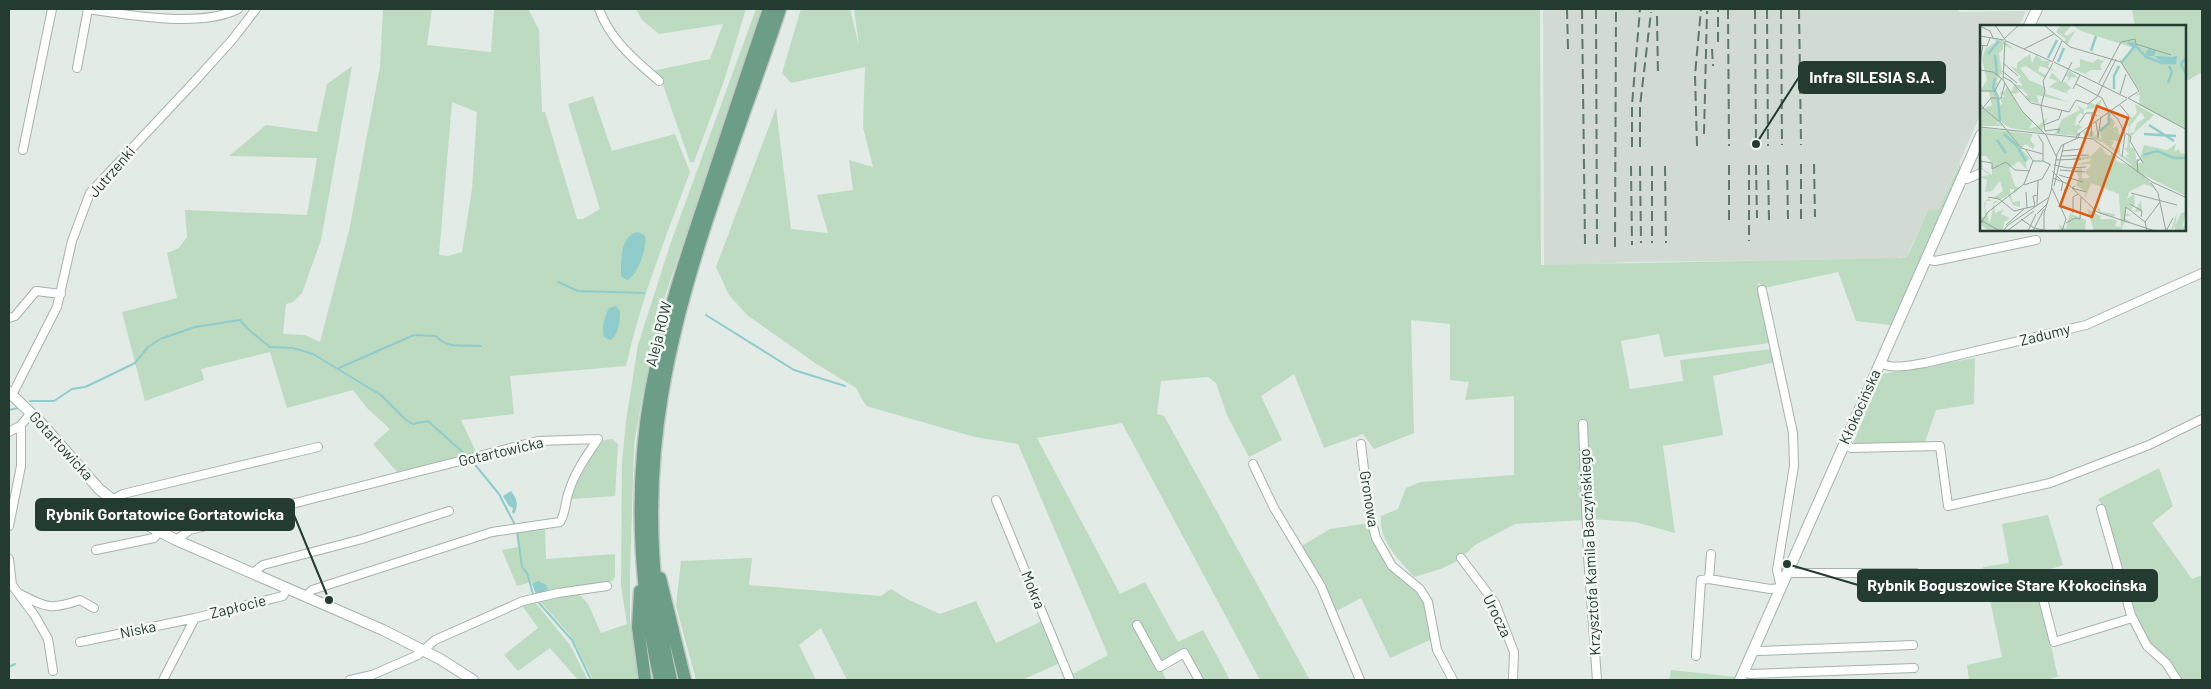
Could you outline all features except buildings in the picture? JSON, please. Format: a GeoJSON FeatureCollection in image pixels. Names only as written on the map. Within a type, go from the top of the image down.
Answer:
{"type":"FeatureCollection","features":[{"type":"Feature","properties":{"kind":"main road","name":"Aleja ROW"},"geometry":{"type":"LineString","coordinates":[[660,680],[648,615],[643,561],[642,501],[645,436],[651,391],[666,326],[697,225],[769,9]]}},
{"type":"Feature","properties":{"kind":"main road","name":"Aleja ROW"},"geometry":{"type":"LineString","coordinates":[[671,680],[660,626],[653,550],[654,462],[659,415],[669,357],[703,235],[780,9]]}},
{"type":"Feature","properties":{"kind":"main road"},"geometry":{"type":"LineString","coordinates":[[653,550],[685,680]]}},
{"type":"Feature","properties":{"kind":"main road"},"geometry":{"type":"LineString","coordinates":[[643,561],[637,612],[645,680]]}},
{"type":"Feature","properties":{"kind":"street"},"geometry":{"type":"LineString","coordinates":[[23,150],[52,9]]}},
{"type":"Feature","properties":{"kind":"street"},"geometry":{"type":"LineString","coordinates":[[77,68],[88,9],[178,19],[206,19],[238,9]]}},
{"type":"Feature","properties":{"kind":"street","name":"Jutrzenki"},"geometry":{"type":"LineString","coordinates":[[10,393],[57,308],[72,241],[90,193],[202,74],[256,9]]}},
{"type":"Feature","properties":{"kind":"street"},"geometry":{"type":"LineString","coordinates":[[599,9],[612,35],[626,52],[660,82]]}},
{"type":"Feature","properties":{"kind":"street"},"geometry":{"type":"LineString","coordinates":[[2029,25],[2037,9]]}},
{"type":"Feature","properties":{"kind":"street","name":"Kłokocińska"},"geometry":{"type":"LineString","coordinates":[[1742,676],[1980,137]]}},
{"type":"Feature","properties":{"kind":"street"},"geometry":{"type":"LineString","coordinates":[[1962,179],[1980,174]]}},
{"type":"Feature","properties":{"kind":"street"},"geometry":{"type":"LineString","coordinates":[[1926,259],[1935,261],[2036,240]]}},
{"type":"Feature","properties":{"kind":"street","name":"Zadumy"},"geometry":{"type":"LineString","coordinates":[[1880,363],[1887,366],[1901,367],[2086,325],[2202,273]]}},
{"type":"Feature","properties":{"kind":"street"},"geometry":{"type":"LineString","coordinates":[[1696,656],[1701,580],[1709,579],[1770,589],[1781,588],[1777,570],[1794,466],[1793,433],[1762,290]]}},
{"type":"Feature","properties":{"kind":"street"},"geometry":{"type":"LineString","coordinates":[[9,318],[15,316],[36,291],[61,294]]}},
{"type":"Feature","properties":{"kind":"street","name":"Gotartowicka"},"geometry":{"type":"LineString","coordinates":[[10,393],[31,413],[92,481],[112,500],[138,520],[176,540],[306,596],[423,650],[473,680]]}},
{"type":"Feature","properties":{"kind":"street"},"geometry":{"type":"LineString","coordinates":[[9,432],[21,425],[31,413]]}},
{"type":"Feature","properties":{"kind":"street"},"geometry":{"type":"LineString","coordinates":[[1844,445],[1851,448],[1940,446],[1948,506],[2050,483],[2149,445],[2202,419]]}},
{"type":"Feature","properties":{"kind":"street","name":"Krzysztofa Kamila Baczyńskiego"},"geometry":{"type":"LineString","coordinates":[[1583,424],[1588,556],[1597,680]]}},
{"type":"Feature","properties":{"kind":"street"},"geometry":{"type":"LineString","coordinates":[[9,526],[21,466],[21,425]]}},
{"type":"Feature","properties":{"kind":"street","name":"Gotartowicka"},"geometry":{"type":"LineString","coordinates":[[176,540],[190,530],[538,442],[598,439],[581,466],[569,492],[565,514],[560,522],[492,532],[312,590],[306,596]]}},
{"type":"Feature","properties":{"kind":"street","name":"Gronowa"},"geometry":{"type":"LineString","coordinates":[[1361,444],[1369,511],[1376,538],[1392,566],[1420,589],[1428,602],[1437,650],[1453,680]]}},
{"type":"Feature","properties":{"kind":"street"},"geometry":{"type":"LineString","coordinates":[[112,500],[123,494],[318,447]]}},
{"type":"Feature","properties":{"kind":"street"},"geometry":{"type":"LineString","coordinates":[[1253,464],[1274,508],[1321,586],[1360,680]]}},
{"type":"Feature","properties":{"kind":"street","name":"Mokra"},"geometry":{"type":"LineString","coordinates":[[996,500],[1070,680]]}},
{"type":"Feature","properties":{"kind":"street"},"geometry":{"type":"LineString","coordinates":[[2101,510],[2132,618],[2147,646],[2166,664],[2177,680]]}},
{"type":"Feature","properties":{"kind":"street"},"geometry":{"type":"LineString","coordinates":[[253,573],[263,565],[362,540],[450,511]]}},
{"type":"Feature","properties":{"kind":"street"},"geometry":{"type":"LineString","coordinates":[[96,550],[154,538],[159,532]]}},
{"type":"Feature","properties":{"kind":"street"},"geometry":{"type":"LineString","coordinates":[[1709,579],[1711,554]]}},
{"type":"Feature","properties":{"kind":"street","name":"Urocza"},"geometry":{"type":"LineString","coordinates":[[1461,558],[1495,603],[1514,652],[1513,680]]}},
{"type":"Feature","properties":{"kind":"street"},"geometry":{"type":"LineString","coordinates":[[9,559],[12,585],[35,616],[48,639],[53,671]]}},
{"type":"Feature","properties":{"kind":"street"},"geometry":{"type":"LineString","coordinates":[[1787,573],[1916,573]]}},
{"type":"Feature","properties":{"kind":"street"},"geometry":{"type":"LineString","coordinates":[[350,680],[372,675],[418,656],[434,640],[523,601],[558,593],[607,586]]}},
{"type":"Feature","properties":{"kind":"street","name":"Zapłocie"},"geometry":{"type":"LineString","coordinates":[[163,680],[195,618],[283,596],[287,588]]}},
{"type":"Feature","properties":{"kind":"street"},"geometry":{"type":"LineString","coordinates":[[2041,591],[2054,642],[2132,618]]}},
{"type":"Feature","properties":{"kind":"street"},"geometry":{"type":"LineString","coordinates":[[16,592],[44,606],[65,605],[80,600],[94,608]]}},
{"type":"Feature","properties":{"kind":"street","name":"Niska"},"geometry":{"type":"LineString","coordinates":[[80,642],[195,618]]}},
{"type":"Feature","properties":{"kind":"street"},"geometry":{"type":"LineString","coordinates":[[1137,625],[1160,667],[1184,653],[1199,680]]}},
{"type":"Feature","properties":{"kind":"street"},"geometry":{"type":"LineString","coordinates":[[1754,648],[1759,651],[1914,645]]}},
{"type":"Feature","properties":{"kind":"street"},"geometry":{"type":"LineString","coordinates":[[1742,676],[1750,674],[1914,668]]}},
{"type":"Feature","properties":{"kind":"shaded area"},"geometry":{"type":"Polygon","coordinates":[[[1543,9],[1958,9],[1959,12],[2026,11],[2019,25],[1980,25],[1980,115],[1939,209],[1928,210],[1907,256],[1891,259],[1628,262],[1544,267],[1543,9]]]}},
{"type":"Feature","properties":{"kind":"green space"},"geometry":{"type":"Polygon","coordinates":[[[383,9],[432,9],[427,45],[491,52],[494,10],[528,9],[539,30],[542,112],[545,112],[577,219],[583,219],[600,209],[568,104],[593,96],[612,151],[675,134],[690,172],[647,292],[626,366],[510,376],[514,414],[461,420],[477,454],[397,472],[373,444],[390,429],[367,408],[353,390],[287,408],[270,352],[201,369],[204,380],[145,401],[122,312],[177,298],[167,253],[179,248],[187,237],[185,210],[307,215],[317,158],[229,156],[266,125],[317,132],[327,84],[352,66],[321,240],[302,293],[293,302],[286,304],[283,334],[305,335],[320,342],[349,231],[380,67],[383,9]],[[452,102],[439,255],[448,256],[462,252],[472,189],[477,112],[452,102]]]}},
{"type":"Feature","properties":{"kind":"green space"},"geometry":{"type":"Polygon","coordinates":[[[636,9],[746,9],[723,84],[694,162],[690,162],[662,82],[652,71],[710,59],[723,24],[659,34],[642,20],[636,9]]]}},
{"type":"Feature","properties":{"kind":"green space"},"geometry":{"type":"Polygon","coordinates":[[[756,9],[763,9],[665,296],[641,404],[634,445],[630,576],[630,622],[638,680],[593,680],[571,636],[539,600],[559,595],[579,594],[588,604],[601,633],[627,624],[621,586],[622,463],[626,421],[638,345],[671,242],[756,9]]]}},
{"type":"Feature","properties":{"kind":"green space"},"geometry":{"type":"Polygon","coordinates":[[[801,9],[850,9],[859,46],[854,9],[1540,9],[1541,265],[1900,258],[1907,256],[1910,251],[1928,210],[1939,209],[1960,163],[1961,173],[1891,325],[1856,321],[1838,272],[1764,288],[1758,282],[1770,343],[1664,357],[1659,334],[1621,341],[1630,389],[1683,381],[1680,360],[1772,349],[1775,362],[1713,376],[1723,435],[1663,446],[1675,533],[1635,522],[1590,519],[1587,420],[1578,422],[1583,520],[1515,524],[1475,545],[1459,560],[1441,569],[1414,577],[1386,542],[1381,525],[1381,516],[1398,509],[1406,488],[1421,482],[1514,475],[1514,396],[1465,400],[1469,382],[1450,380],[1450,324],[1411,320],[1414,433],[1374,449],[1363,434],[1324,448],[1294,374],[1261,396],[1282,440],[1249,457],[1227,415],[1216,383],[1208,377],[1161,381],[1157,414],[1164,416],[1310,680],[1260,680],[1122,423],[1037,438],[1120,594],[1145,582],[1178,642],[1203,630],[1230,680],[1201,680],[1185,650],[1161,662],[1138,621],[1133,624],[1149,653],[1162,670],[1166,680],[1073,680],[1071,675],[1108,655],[1018,444],[975,437],[866,406],[856,388],[815,363],[747,315],[729,295],[716,267],[776,108],[791,229],[828,233],[817,195],[853,190],[849,160],[873,167],[863,127],[865,67],[791,83],[782,73],[801,9]]]}},
{"type":"Feature","properties":{"kind":"green space"},"geometry":{"type":"Polygon","coordinates":[[[2132,9],[2202,9],[2202,72],[2186,81],[2186,25],[2135,25],[2132,9]]]}},
{"type":"Feature","properties":{"kind":"green space"},"geometry":{"type":"Polygon","coordinates":[[[1975,358],[1974,404],[1936,410],[1925,442],[1853,444],[1882,374],[1975,358]]]}},
{"type":"Feature","properties":{"kind":"green space"},"geometry":{"type":"Polygon","coordinates":[[[612,439],[618,444],[615,496],[571,499],[571,494],[600,441],[612,439]]]}},
{"type":"Feature","properties":{"kind":"green space"},"geometry":{"type":"Polygon","coordinates":[[[2159,468],[2173,506],[2152,523],[2192,579],[2202,575],[2202,680],[2181,680],[2163,655],[2152,646],[2136,615],[2105,509],[2098,499],[2159,468]]]}},
{"type":"Feature","properties":{"kind":"green space"},"geometry":{"type":"Polygon","coordinates":[[[2048,515],[2063,565],[2039,573],[2042,588],[2038,589],[2058,677],[2045,680],[1969,680],[1967,665],[2002,657],[1983,567],[2009,563],[2002,524],[2048,515]]]}},
{"type":"Feature","properties":{"kind":"green space"},"geometry":{"type":"Polygon","coordinates":[[[1369,523],[1392,570],[1418,591],[1429,615],[1430,640],[1390,658],[1361,598],[1335,612],[1300,547],[1330,529],[1369,523]]]}},
{"type":"Feature","properties":{"kind":"green space"},"geometry":{"type":"Polygon","coordinates":[[[545,526],[546,559],[615,554],[615,577],[609,584],[536,595],[540,594],[543,585],[541,582],[532,584],[531,582],[517,586],[502,550],[518,547],[516,531],[545,526]]]}},
{"type":"Feature","properties":{"kind":"green space"},"geometry":{"type":"Polygon","coordinates":[[[752,558],[749,585],[881,596],[891,589],[909,600],[940,614],[976,601],[996,643],[1042,621],[1060,663],[1022,680],[847,680],[821,628],[799,645],[816,680],[696,680],[676,606],[681,561],[752,558]]]}},
{"type":"Feature","properties":{"kind":"green space"},"geometry":{"type":"Polygon","coordinates":[[[534,601],[570,645],[588,680],[578,680],[550,648],[518,671],[504,655],[538,628],[521,604],[534,601]]]}},
{"type":"Feature","properties":{"kind":"green space"},"geometry":{"type":"Polygon","coordinates":[[[1671,670],[1737,677],[1736,680],[1669,680],[1671,670]]]}},
{"type":"Feature","properties":{"kind":"water"},"geometry":{"type":"Polygon","coordinates":[[[638,232],[645,236],[645,246],[638,268],[631,278],[627,280],[621,276],[623,250],[628,238],[638,232]]]}},
{"type":"Feature","properties":{"kind":"water"},"geometry":{"type":"Polygon","coordinates":[[[616,306],[620,311],[619,324],[617,332],[610,340],[604,337],[604,322],[609,308],[616,306]]]}},
{"type":"Feature","properties":{"kind":"water"},"geometry":{"type":"Polygon","coordinates":[[[511,491],[517,502],[514,514],[512,512],[513,508],[509,506],[503,496],[511,491]]]}},
{"type":"Feature","properties":{"kind":"water"},"geometry":{"type":"Polygon","coordinates":[[[538,581],[546,585],[548,589],[544,593],[536,594],[532,584],[538,581]]]}},
{"type":"Feature","properties":{"kind":"waterway"},"geometry":{"type":"LineString","coordinates":[[558,282],[578,291],[644,293]]}},
{"type":"Feature","properties":{"kind":"waterway"},"geometry":{"type":"LineString","coordinates":[[706,315],[794,370],[845,386]]}},
{"type":"Feature","properties":{"kind":"waterway"},"geometry":{"type":"LineString","coordinates":[[30,401],[54,401],[72,389],[85,387],[100,380],[135,363],[148,347],[160,339],[195,327],[240,320],[270,347],[293,348],[313,354],[381,395],[406,420],[413,424],[428,421],[467,456]]}},
{"type":"Feature","properties":{"kind":"waterway"},"geometry":{"type":"LineString","coordinates":[[339,368],[414,335],[436,336],[450,345],[481,346]]}},
{"type":"Feature","properties":{"kind":"waterway"},"geometry":{"type":"LineString","coordinates":[[9,410],[18,408]]}},
{"type":"Feature","properties":{"kind":"waterway"},"geometry":{"type":"LineString","coordinates":[[472,461],[499,494],[515,525]]}},
{"type":"Feature","properties":{"kind":"waterway"},"geometry":{"type":"LineString","coordinates":[[517,530],[522,567],[527,573],[533,594]]}},
{"type":"Feature","properties":{"kind":"waterway"},"geometry":{"type":"LineString","coordinates":[[539,603],[572,640],[591,680]]}},
{"type":"Feature","properties":{"kind":"waterway"},"geometry":{"type":"LineString","coordinates":[[9,667],[15,664]]}},
{"type":"Feature","properties":{"kind":"railway"},"geometry":{"type":"LineString","coordinates":[[1567,9],[1568,49]]}},
{"type":"Feature","properties":{"kind":"railway"},"geometry":{"type":"LineString","coordinates":[[1582,9],[1585,244]]}},
{"type":"Feature","properties":{"kind":"railway"},"geometry":{"type":"LineString","coordinates":[[1596,9],[1597,247]]}},
{"type":"Feature","properties":{"kind":"railway"},"geometry":{"type":"LineString","coordinates":[[1615,247],[1616,9]]}},
{"type":"Feature","properties":{"kind":"railway"},"geometry":{"type":"LineString","coordinates":[[1632,147],[1632,105],[1640,9]]}},
{"type":"Feature","properties":{"kind":"railway"},"geometry":{"type":"LineString","coordinates":[[1697,146],[1695,75],[1701,9]]}},
{"type":"Feature","properties":{"kind":"railway"},"geometry":{"type":"LineString","coordinates":[[1718,9],[1718,42]]}},
{"type":"Feature","properties":{"kind":"railway"},"geometry":{"type":"LineString","coordinates":[[1728,9],[1729,146]]}},
{"type":"Feature","properties":{"kind":"railway"},"geometry":{"type":"LineString","coordinates":[[1755,9],[1756,146]]}},
{"type":"Feature","properties":{"kind":"railway"},"geometry":{"type":"LineString","coordinates":[[1767,9],[1768,146]]}},
{"type":"Feature","properties":{"kind":"railway"},"geometry":{"type":"LineString","coordinates":[[1781,9],[1782,145]]}},
{"type":"Feature","properties":{"kind":"railway"},"geometry":{"type":"LineString","coordinates":[[1799,9],[1801,145]]}},
{"type":"Feature","properties":{"kind":"railway"},"geometry":{"type":"LineString","coordinates":[[1704,134],[1707,11]]}},
{"type":"Feature","properties":{"kind":"railway"},"geometry":{"type":"LineString","coordinates":[[1640,147],[1640,106],[1651,12]]}},
{"type":"Feature","properties":{"kind":"railway"},"geometry":{"type":"LineString","coordinates":[[1657,16],[1658,76]]}},
{"type":"Feature","properties":{"kind":"railway"},"geometry":{"type":"LineString","coordinates":[[1712,49],[1713,66]]}},
{"type":"Feature","properties":{"kind":"railway"},"geometry":{"type":"LineString","coordinates":[[1801,164],[1801,219]]}},
{"type":"Feature","properties":{"kind":"railway"},"geometry":{"type":"LineString","coordinates":[[1814,164],[1815,217]]}},
{"type":"Feature","properties":{"kind":"railway"},"geometry":{"type":"LineString","coordinates":[[1729,165],[1729,220]]}},
{"type":"Feature","properties":{"kind":"railway"},"geometry":{"type":"LineString","coordinates":[[1749,165],[1749,241]]}},
{"type":"Feature","properties":{"kind":"railway"},"geometry":{"type":"LineString","coordinates":[[1756,165],[1757,218]]}},
{"type":"Feature","properties":{"kind":"railway"},"geometry":{"type":"LineString","coordinates":[[1768,165],[1769,220]]}},
{"type":"Feature","properties":{"kind":"railway"},"geometry":{"type":"LineString","coordinates":[[1787,165],[1788,219]]}},
{"type":"Feature","properties":{"kind":"railway"},"geometry":{"type":"LineString","coordinates":[[1631,166],[1632,245]]}},
{"type":"Feature","properties":{"kind":"railway"},"geometry":{"type":"LineString","coordinates":[[1640,166],[1641,243]]}},
{"type":"Feature","properties":{"kind":"railway"},"geometry":{"type":"LineString","coordinates":[[1652,166],[1652,243]]}},
{"type":"Feature","properties":{"kind":"railway"},"geometry":{"type":"LineString","coordinates":[[1665,166],[1666,243]]}},
{"type":"Feature","properties":{"kind":"place","name":"Infra SILESIA S.A."},"geometry":{"type":"Point","coordinates":[1756,144]}},
{"type":"Feature","properties":{"kind":"place","name":"Rybnik Boguszowice Stare Kłokocińska"},"geometry":{"type":"Point","coordinates":[1787,564]}},
{"type":"Feature","properties":{"kind":"place","name":"Rybnik Gortatowice Gortatowicka"},"geometry":{"type":"Point","coordinates":[329,600]}}]}
